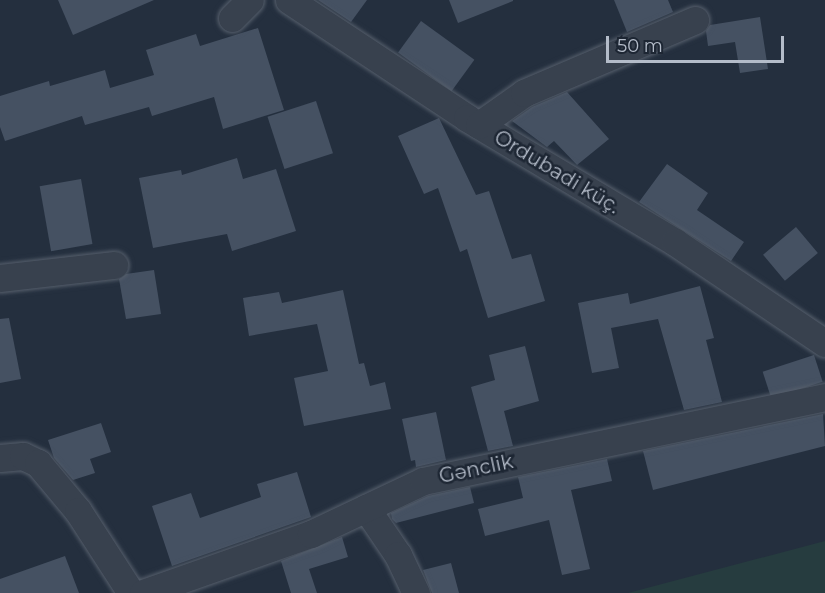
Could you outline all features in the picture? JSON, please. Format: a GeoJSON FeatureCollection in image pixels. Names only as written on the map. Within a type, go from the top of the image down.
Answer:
{"type":"FeatureCollection","features":[{"type":"Feature","properties":{"kind":"street","name":"Ordubadi küç."},"geometry":{"type":"LineString","coordinates":[[289,0],[479,125],[657,231],[825,343]]}},
{"type":"Feature","properties":{"kind":"street"},"geometry":{"type":"LineString","coordinates":[[479,125],[497,108],[524,93],[695,21]]}},
{"type":"Feature","properties":{"kind":"street"},"geometry":{"type":"LineString","coordinates":[[0,278],[114,265]]}},
{"type":"Feature","properties":{"kind":"street","name":"Gənclik"},"geometry":{"type":"LineString","coordinates":[[143,593],[311,534],[406,487],[454,473],[825,397]]}},
{"type":"Feature","properties":{"kind":"street"},"geometry":{"type":"LineString","coordinates":[[0,458],[23,456],[38,463],[78,511],[131,593]]}},
{"type":"Feature","properties":{"kind":"street"},"geometry":{"type":"LineString","coordinates":[[366,508],[398,555],[416,593]]}},
{"type":"Feature","properties":{"kind":"green space"},"geometry":{"type":"Polygon","coordinates":[[[825,541],[825,593],[628,593],[825,541]]]}},
{"type":"Feature","properties":{"kind":"building"},"geometry":{"type":"Polygon","coordinates":[[[58,0],[154,0],[73,35],[58,0]]]}},
{"type":"Feature","properties":{"kind":"building"},"geometry":{"type":"Polygon","coordinates":[[[318,0],[367,0],[351,22],[318,0]]]}},
{"type":"Feature","properties":{"kind":"building"},"geometry":{"type":"Polygon","coordinates":[[[449,0],[513,0],[513,1],[458,23],[449,0]]]}},
{"type":"Feature","properties":{"kind":"building"},"geometry":{"type":"Polygon","coordinates":[[[614,0],[668,0],[673,12],[627,32],[614,0]]]}},
{"type":"Feature","properties":{"kind":"building"},"geometry":{"type":"Polygon","coordinates":[[[760,17],[768,69],[740,73],[735,42],[708,46],[706,31],[710,25],[760,17]]]}},
{"type":"Feature","properties":{"kind":"building"},"geometry":{"type":"Polygon","coordinates":[[[421,21],[474,60],[451,91],[398,53],[421,21]]]}},
{"type":"Feature","properties":{"kind":"building"},"geometry":{"type":"Polygon","coordinates":[[[258,28],[284,110],[223,129],[214,97],[152,116],[149,107],[85,125],[82,116],[5,141],[0,127],[0,96],[49,81],[50,86],[105,70],[110,88],[154,75],[146,50],[196,34],[200,46],[258,28]]]}},
{"type":"Feature","properties":{"kind":"building"},"geometry":{"type":"Polygon","coordinates":[[[567,92],[609,139],[577,165],[554,141],[547,147],[512,121],[532,107],[567,92]]]}},
{"type":"Feature","properties":{"kind":"building"},"geometry":{"type":"Polygon","coordinates":[[[316,101],[333,153],[284,169],[267,117],[316,101]]]}},
{"type":"Feature","properties":{"kind":"building"},"geometry":{"type":"Polygon","coordinates":[[[439,118],[476,195],[489,191],[512,259],[531,254],[545,301],[488,318],[467,249],[460,252],[438,188],[424,194],[398,136],[439,118]]]}},
{"type":"Feature","properties":{"kind":"building"},"geometry":{"type":"Polygon","coordinates":[[[237,158],[243,179],[276,169],[296,231],[232,251],[227,234],[153,248],[139,178],[181,170],[182,175],[237,158]]]}},
{"type":"Feature","properties":{"kind":"building"},"geometry":{"type":"Polygon","coordinates":[[[667,164],[708,193],[697,210],[744,242],[731,261],[639,202],[667,164]]]}},
{"type":"Feature","properties":{"kind":"building"},"geometry":{"type":"Polygon","coordinates":[[[81,179],[92,244],[51,251],[40,186],[81,179]]]}},
{"type":"Feature","properties":{"kind":"building"},"geometry":{"type":"Polygon","coordinates":[[[796,227],[818,253],[785,281],[763,255],[796,227]]]}},
{"type":"Feature","properties":{"kind":"building"},"geometry":{"type":"Polygon","coordinates":[[[154,270],[161,314],[126,319],[119,279],[126,274],[154,270]]]}},
{"type":"Feature","properties":{"kind":"building"},"geometry":{"type":"Polygon","coordinates":[[[700,286],[714,338],[706,340],[722,402],[684,410],[658,319],[611,328],[619,368],[592,373],[578,303],[628,293],[630,304],[700,286]]]}},
{"type":"Feature","properties":{"kind":"building"},"geometry":{"type":"Polygon","coordinates":[[[343,290],[359,364],[364,363],[370,386],[385,382],[391,409],[304,426],[294,378],[328,371],[317,324],[249,336],[243,298],[279,292],[282,303],[343,290]]]}},
{"type":"Feature","properties":{"kind":"building"},"geometry":{"type":"Polygon","coordinates":[[[9,318],[21,379],[0,383],[0,319],[9,318]]]}},
{"type":"Feature","properties":{"kind":"building"},"geometry":{"type":"Polygon","coordinates":[[[525,346],[539,401],[504,411],[513,446],[488,451],[471,387],[495,380],[489,355],[525,346]]]}},
{"type":"Feature","properties":{"kind":"building"},"geometry":{"type":"Polygon","coordinates":[[[814,355],[823,382],[771,398],[763,372],[814,355]]]}},
{"type":"Feature","properties":{"kind":"building"},"geometry":{"type":"Polygon","coordinates":[[[436,412],[446,460],[416,467],[415,460],[411,461],[402,419],[436,412]]]}},
{"type":"Feature","properties":{"kind":"building"},"geometry":{"type":"Polygon","coordinates":[[[823,414],[825,446],[653,490],[643,451],[823,414]]]}},
{"type":"Feature","properties":{"kind":"building"},"geometry":{"type":"Polygon","coordinates":[[[101,423],[111,452],[90,459],[95,473],[73,480],[54,458],[48,440],[101,423]]]}},
{"type":"Feature","properties":{"kind":"building"},"geometry":{"type":"Polygon","coordinates":[[[607,459],[612,481],[571,490],[590,569],[562,575],[549,520],[485,536],[478,509],[523,498],[518,477],[607,459]]]}},
{"type":"Feature","properties":{"kind":"building"},"geometry":{"type":"Polygon","coordinates":[[[297,472],[311,517],[172,566],[152,506],[191,493],[200,518],[261,497],[257,484],[297,472]]]}},
{"type":"Feature","properties":{"kind":"building"},"geometry":{"type":"Polygon","coordinates":[[[470,487],[474,503],[396,523],[392,519],[391,513],[428,496],[470,487]]]}},
{"type":"Feature","properties":{"kind":"building"},"geometry":{"type":"Polygon","coordinates":[[[342,537],[348,557],[309,569],[317,593],[291,593],[281,561],[342,537]]]}},
{"type":"Feature","properties":{"kind":"building"},"geometry":{"type":"Polygon","coordinates":[[[65,556],[79,593],[0,593],[0,579],[65,556]]]}},
{"type":"Feature","properties":{"kind":"building"},"geometry":{"type":"Polygon","coordinates":[[[451,563],[459,593],[432,593],[423,570],[451,563]]]}}]}
